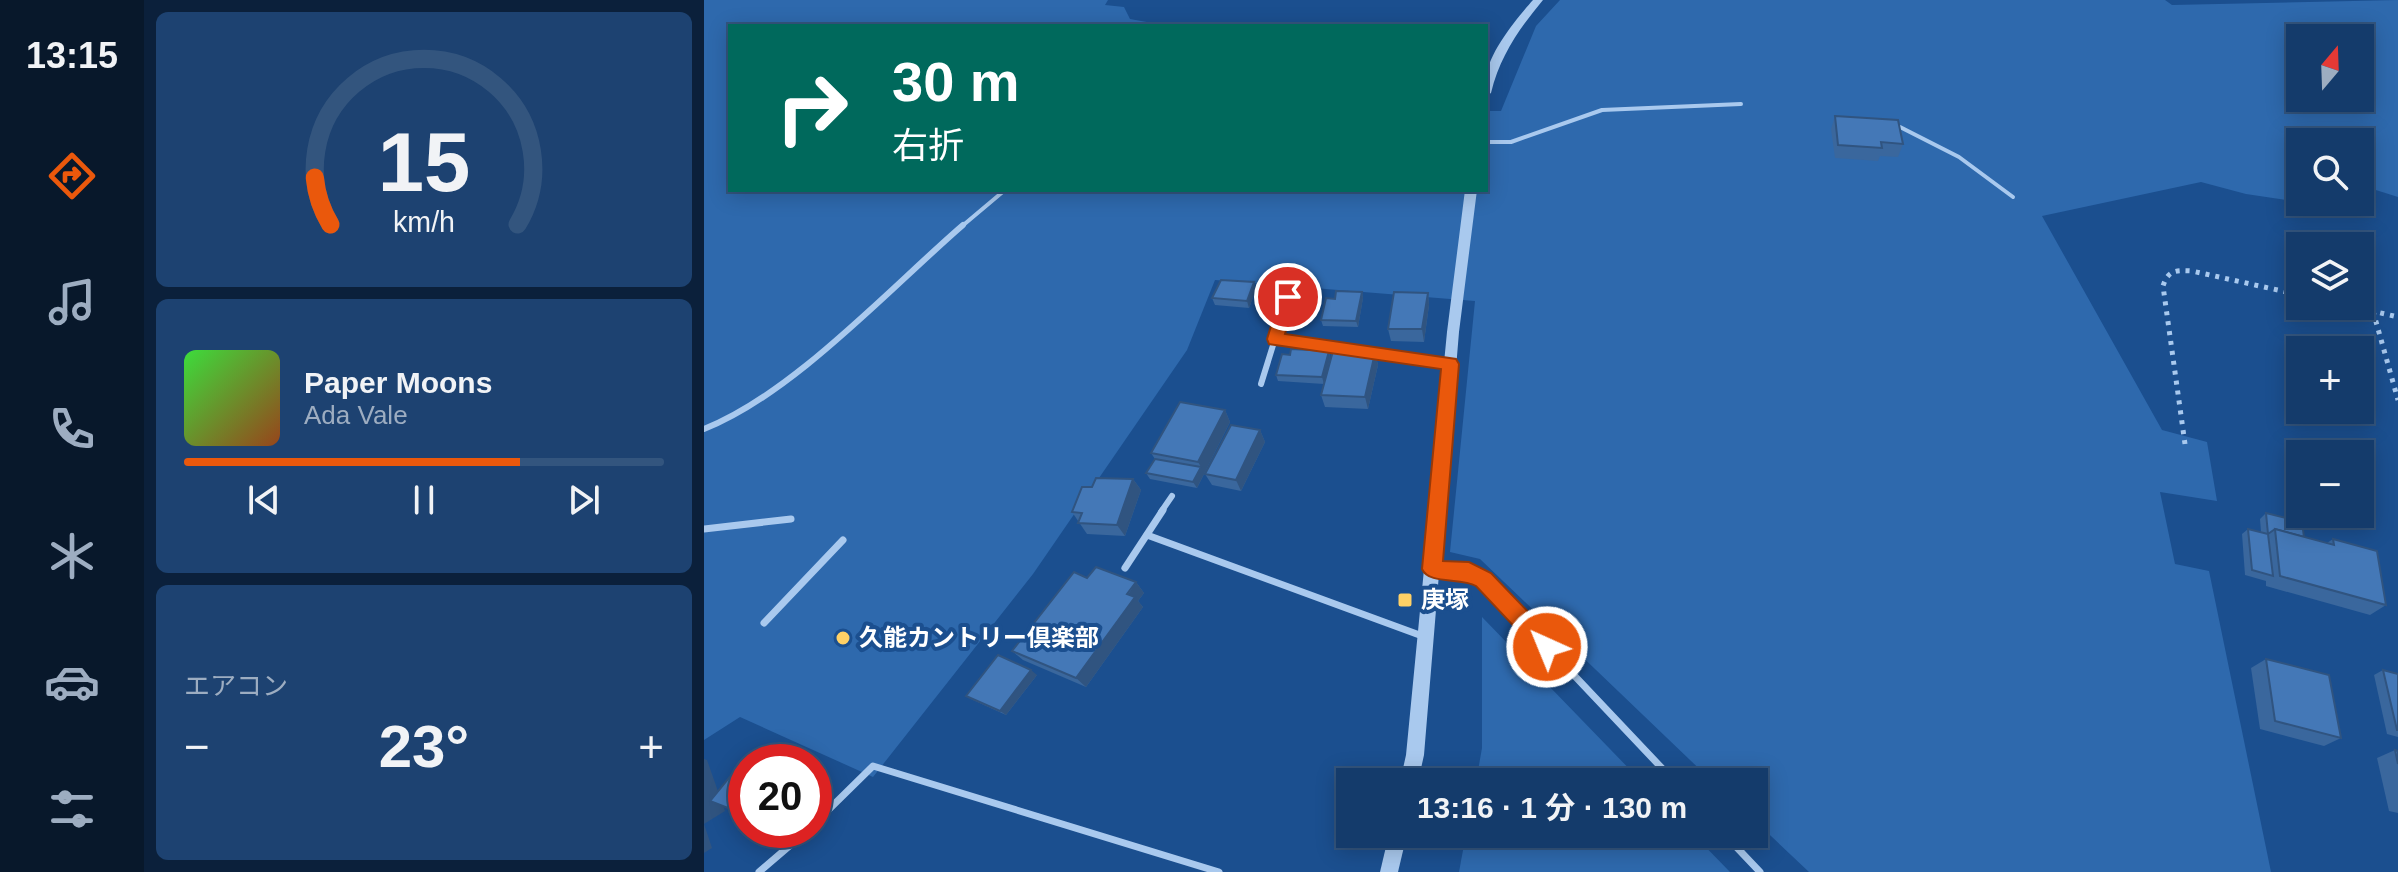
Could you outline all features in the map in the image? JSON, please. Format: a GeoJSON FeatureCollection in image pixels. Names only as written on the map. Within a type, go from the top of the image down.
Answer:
{"type":"FeatureCollection","features":[{"type":"Feature","properties":{"kind":"street"},"geometry":{"type":"LineString","coordinates":[[1488,83],[1517,25],[1538,0]]}},
{"type":"Feature","properties":{"kind":"street"},"geometry":{"type":"LineString","coordinates":[[1411,768],[1426,638],[1450,364],[1471,192]]}},
{"type":"Feature","properties":{"kind":"street"},"geometry":{"type":"LineString","coordinates":[[1389,872],[1395,848]]}},
{"type":"Feature","properties":{"kind":"lane"},"geometry":{"type":"LineString","coordinates":[[1488,142],[1511,142],[1602,110],[1649,105],[1741,104]]}},
{"type":"Feature","properties":{"kind":"lane"},"geometry":{"type":"LineString","coordinates":[[1900,127],[1959,157],[2013,197]]}},
{"type":"Feature","properties":{"kind":"lane"},"geometry":{"type":"LineString","coordinates":[[704,429],[721,423],[805,366],[899,286],[966,220],[1002,192]]}},
{"type":"Feature","properties":{"kind":"lane"},"geometry":{"type":"LineString","coordinates":[[1261,384],[1288,297]]}},
{"type":"Feature","properties":{"kind":"lane"},"geometry":{"type":"LineString","coordinates":[[1275,339],[1450,364]]}},
{"type":"Feature","properties":{"kind":"lane"},"geometry":{"type":"LineString","coordinates":[[1125,568],[1172,496]]}},
{"type":"Feature","properties":{"kind":"lane"},"geometry":{"type":"LineString","coordinates":[[704,529],[791,519]]}},
{"type":"Feature","properties":{"kind":"lane"},"geometry":{"type":"LineString","coordinates":[[1147,535],[1426,638]]}},
{"type":"Feature","properties":{"kind":"lane"},"geometry":{"type":"LineString","coordinates":[[764,623],[843,540]]}},
{"type":"Feature","properties":{"kind":"lane"},"geometry":{"type":"LineString","coordinates":[[1432,569],[1469,571],[1483,579],[1662,768]]}},
{"type":"Feature","properties":{"kind":"lane"},"geometry":{"type":"LineString","coordinates":[[832,806],[873,766],[1219,872]]}},
{"type":"Feature","properties":{"kind":"lane"},"geometry":{"type":"LineString","coordinates":[[759,872],[787,848]]}},
{"type":"Feature","properties":{"kind":"lane"},"geometry":{"type":"LineString","coordinates":[[1737,848],[1760,872]]}},
{"type":"Feature","properties":{"kind":"path"},"geometry":{"type":"LineString","coordinates":[[2185,444],[2163,286],[2166,276],[2175,270],[2192,271],[2286,292]]}},
{"type":"Feature","properties":{"kind":"path"},"geometry":{"type":"LineString","coordinates":[[2374,311],[2398,317]]}},
{"type":"Feature","properties":{"kind":"path"},"geometry":{"type":"LineString","coordinates":[[2374,315],[2398,400]]}},
{"type":"Feature","properties":{"kind":"shaded area","name":"久能カントリー倶楽部"},"geometry":{"type":"Polygon","coordinates":[[[704,0],[1108,0],[1105,5],[1124,7],[1130,19],[1158,24],[728,24],[728,192],[1488,192],[1488,111],[1501,111],[1536,26],[1560,0],[2165,0],[2172,5],[2398,0],[2398,197],[2374,189],[2374,128],[2286,128],[2286,200],[2246,194],[2201,182],[2042,216],[2162,430],[2207,442],[2217,501],[2160,492],[2175,564],[2209,571],[2271,872],[1809,872],[1768,833],[1768,768],[1698,768],[1480,559],[1450,552],[1475,301],[1215,280],[1187,350],[1033,574],[873,777],[832,759],[832,744],[800,744],[740,717],[704,740],[704,0]]]}},
{"type":"Feature","properties":{"kind":"shaded area"},"geometry":{"type":"Polygon","coordinates":[[[1482,617],[1628,768],[1478,768],[1482,748],[1482,617]]]}},
{"type":"Feature","properties":{"kind":"shaded area"},"geometry":{"type":"Polygon","coordinates":[[[1463,848],[1707,848],[1730,872],[1459,872],[1463,848]]]}},
{"type":"Feature","properties":{"kind":"building"},"geometry":{"type":"Polygon","coordinates":[[[1835,116],[1898,120],[1903,144],[1881,142],[1882,148],[1838,145],[1835,116]]]}},
{"type":"Feature","properties":{"kind":"building"},"geometry":{"type":"Polygon","coordinates":[[[1221,280],[1254,282],[1247,301],[1212,298],[1221,280]]]}},
{"type":"Feature","properties":{"kind":"building"},"geometry":{"type":"Polygon","coordinates":[[[1336,291],[1362,292],[1356,321],[1321,320],[1326,298],[1335,299],[1336,291]]]}},
{"type":"Feature","properties":{"kind":"building"},"geometry":{"type":"Polygon","coordinates":[[[1394,292],[1428,293],[1422,329],[1388,329],[1394,292]]]}},
{"type":"Feature","properties":{"kind":"building"},"geometry":{"type":"Polygon","coordinates":[[[1291,349],[1329,351],[1322,377],[1276,375],[1282,354],[1290,355],[1291,349]]]}},
{"type":"Feature","properties":{"kind":"building"},"geometry":{"type":"Polygon","coordinates":[[[1333,351],[1375,353],[1365,397],[1321,395],[1333,351]]]}},
{"type":"Feature","properties":{"kind":"building"},"geometry":{"type":"Polygon","coordinates":[[[1180,402],[1225,410],[1198,462],[1151,453],[1180,402]]]}},
{"type":"Feature","properties":{"kind":"building"},"geometry":{"type":"Polygon","coordinates":[[[1231,425],[1260,430],[1236,480],[1205,474],[1231,425]]]}},
{"type":"Feature","properties":{"kind":"building"},"geometry":{"type":"Polygon","coordinates":[[[1155,459],[1201,467],[1193,482],[1146,473],[1155,459]]]}},
{"type":"Feature","properties":{"kind":"building"},"geometry":{"type":"Polygon","coordinates":[[[1096,478],[1133,479],[1117,525],[1078,523],[1082,513],[1072,512],[1082,487],[1092,487],[1096,478]]]}},
{"type":"Feature","properties":{"kind":"building"},"geometry":{"type":"Polygon","coordinates":[[[2266,513],[2286,518],[2286,528],[2303,528],[2304,537],[2275,529],[2268,534],[2266,513]]]}},
{"type":"Feature","properties":{"kind":"building"},"geometry":{"type":"Polygon","coordinates":[[[2248,529],[2268,534],[2273,576],[2252,570],[2248,529]]]}},
{"type":"Feature","properties":{"kind":"building"},"geometry":{"type":"Polygon","coordinates":[[[2275,529],[2334,545],[2333,539],[2377,551],[2386,605],[2280,576],[2275,529]]]}},
{"type":"Feature","properties":{"kind":"building"},"geometry":{"type":"Polygon","coordinates":[[[1096,567],[1136,582],[1127,594],[1135,597],[1076,678],[1012,651],[1074,572],[1087,578],[1096,567]]]}},
{"type":"Feature","properties":{"kind":"building"},"geometry":{"type":"Polygon","coordinates":[[[998,655],[1031,670],[1000,711],[966,696],[998,655]]]}},
{"type":"Feature","properties":{"kind":"building"},"geometry":{"type":"Polygon","coordinates":[[[2266,659],[2329,675],[2341,738],[2275,721],[2266,659]]]}},
{"type":"Feature","properties":{"kind":"building"},"geometry":{"type":"Polygon","coordinates":[[[2383,670],[2398,674],[2398,730],[2397,730],[2383,670]]]}},
{"type":"Feature","properties":{"kind":"building"},"geometry":{"type":"Polygon","coordinates":[[[728,779],[728,808],[710,801],[728,779]]]}},
{"type":"Feature","properties":{"kind":"place","name":"庚塚"},"geometry":{"type":"Point","coordinates":[1405,600]}},
{"type":"Feature","properties":{"kind":"place","name":"久能カントリー倶楽部"},"geometry":{"type":"Point","coordinates":[843,638]}},
{"type":"Feature","properties":{"kind":"route"},"geometry":{"type":"LineString","coordinates":[[1288,297],[1275,339],[1450,364],[1432,569],[1469,571],[1483,579],[1547,647]]}}]}
